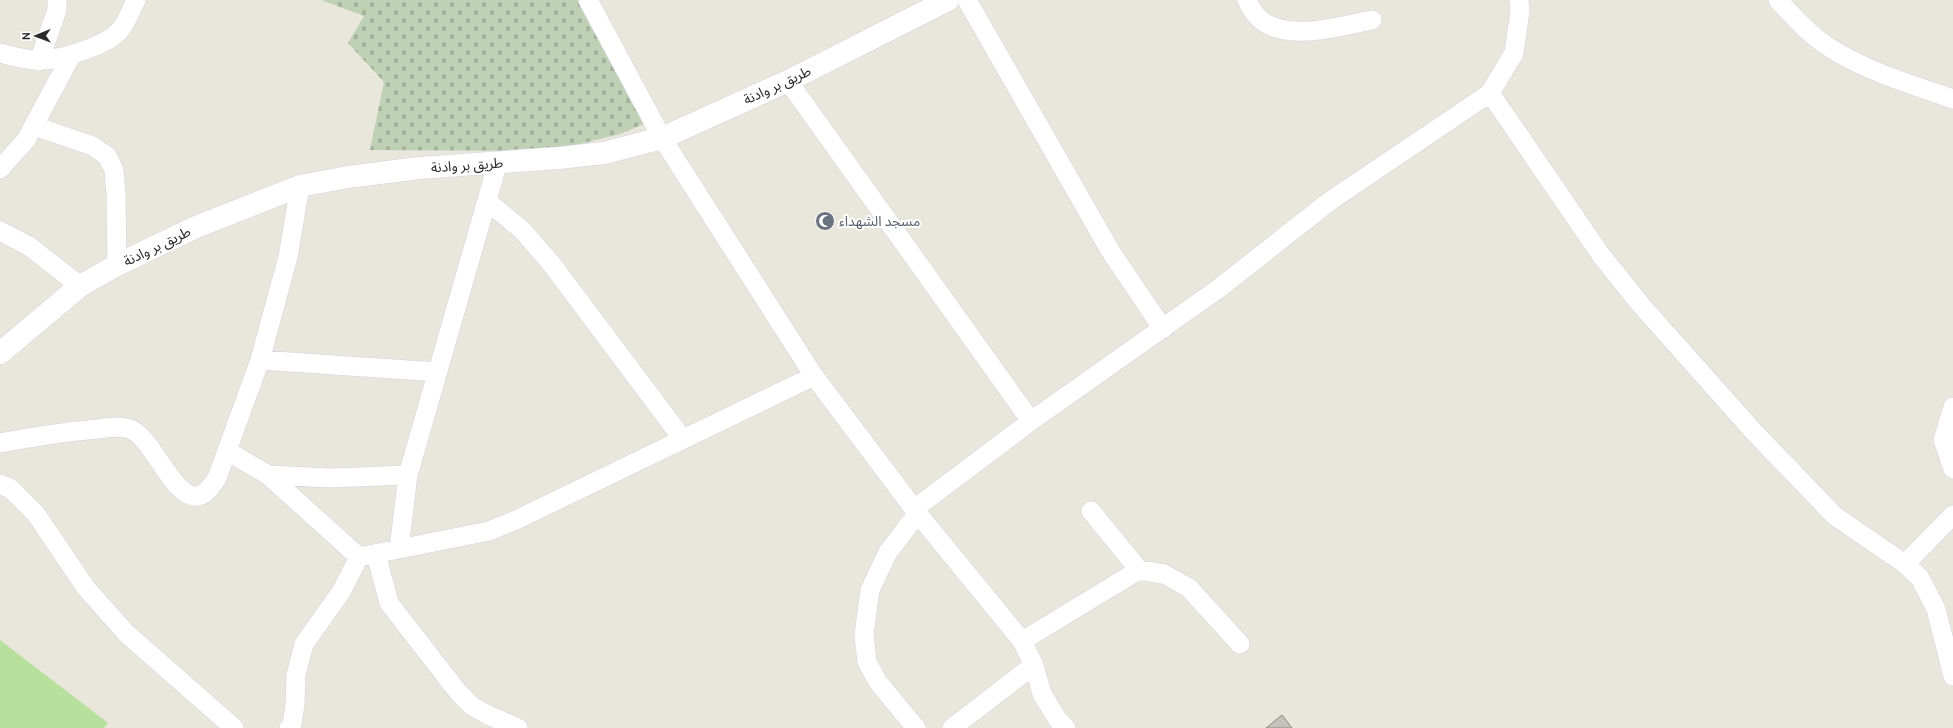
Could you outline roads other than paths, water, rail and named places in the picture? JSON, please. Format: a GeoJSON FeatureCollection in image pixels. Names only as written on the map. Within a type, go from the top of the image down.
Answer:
{"type":"FeatureCollection","features":[{"type":"Feature","properties":{"kind":"street"},"geometry":{"type":"LineString","coordinates":[[39,60],[57,10],[57,0]]}},
{"type":"Feature","properties":{"kind":"street"},"geometry":{"type":"LineString","coordinates":[[0,53],[39,60],[72,54],[107,41],[116,34],[128,16],[136,0]]}},
{"type":"Feature","properties":{"kind":"street"},"geometry":{"type":"LineString","coordinates":[[588,0],[662,138],[814,376],[916,511],[1022,641],[1034,665],[1042,694],[1058,720],[1066,728]]}},
{"type":"Feature","properties":{"kind":"street","name":"طريق بر وادنة"},"geometry":{"type":"LineString","coordinates":[[0,353],[80,286],[117,265],[196,227],[300,186],[348,177],[419,168],[558,158],[604,153],[662,138],[788,81],[948,0]]}},
{"type":"Feature","properties":{"kind":"street"},"geometry":{"type":"LineString","coordinates":[[967,0],[1111,252],[1162,329]]}},
{"type":"Feature","properties":{"kind":"street"},"geometry":{"type":"LineString","coordinates":[[1246,0],[1262,20],[1276,27],[1294,31],[1315,32],[1372,20]]}},
{"type":"Feature","properties":{"kind":"street"},"geometry":{"type":"LineString","coordinates":[[916,728],[878,682],[867,662],[864,635],[870,590],[888,552],[916,511],[1031,421],[1218,289],[1330,201],[1490,93],[1514,53],[1520,10],[1519,0]]}},
{"type":"Feature","properties":{"kind":"street"},"geometry":{"type":"LineString","coordinates":[[1778,0],[1816,37],[1849,59],[1890,77],[1953,99]]}},
{"type":"Feature","properties":{"kind":"street"},"geometry":{"type":"LineString","coordinates":[[0,169],[26,140],[72,54]]}},
{"type":"Feature","properties":{"kind":"street"},"geometry":{"type":"LineString","coordinates":[[788,81],[1031,421]]}},
{"type":"Feature","properties":{"kind":"street"},"geometry":{"type":"LineString","coordinates":[[1490,93],[1601,255],[1641,305],[1755,433],[1835,516],[1905,564],[1920,578],[1936,610],[1953,676]]}},
{"type":"Feature","properties":{"kind":"street"},"geometry":{"type":"LineString","coordinates":[[34,126],[93,146],[107,156],[114,170],[117,265]]}},
{"type":"Feature","properties":{"kind":"street"},"geometry":{"type":"LineString","coordinates":[[399,550],[408,475],[488,202],[498,162]]}},
{"type":"Feature","properties":{"kind":"street"},"geometry":{"type":"LineString","coordinates":[[0,443],[59,433],[119,427],[130,429],[140,435],[177,485],[189,495],[198,496],[208,491],[217,478],[260,360],[288,257],[300,186]]}},
{"type":"Feature","properties":{"kind":"street"},"geometry":{"type":"LineString","coordinates":[[488,202],[521,229],[550,262],[682,438]]}},
{"type":"Feature","properties":{"kind":"street"},"geometry":{"type":"LineString","coordinates":[[0,231],[29,246],[80,286]]}},
{"type":"Feature","properties":{"kind":"street"},"geometry":{"type":"LineString","coordinates":[[260,360],[438,372]]}},
{"type":"Feature","properties":{"kind":"street"},"geometry":{"type":"LineString","coordinates":[[289,728],[292,725],[295,704],[296,675],[304,644],[367,555],[399,550],[489,531],[516,520],[682,438],[814,376]]}},
{"type":"Feature","properties":{"kind":"street"},"geometry":{"type":"LineString","coordinates":[[1953,407],[1943,440],[1953,469]]}},
{"type":"Feature","properties":{"kind":"street"},"geometry":{"type":"LineString","coordinates":[[227,451],[268,475],[367,555],[390,603],[458,692],[472,706],[488,715],[518,728]]}},
{"type":"Feature","properties":{"kind":"street"},"geometry":{"type":"LineString","coordinates":[[268,475],[330,478],[408,475]]}},
{"type":"Feature","properties":{"kind":"street"},"geometry":{"type":"LineString","coordinates":[[0,484],[11,489],[36,514],[86,588],[127,634],[234,728]]}},
{"type":"Feature","properties":{"kind":"street"},"geometry":{"type":"LineString","coordinates":[[1091,511],[1139,570]]}},
{"type":"Feature","properties":{"kind":"street"},"geometry":{"type":"LineString","coordinates":[[1905,564],[1953,515]]}},
{"type":"Feature","properties":{"kind":"street"},"geometry":{"type":"LineString","coordinates":[[1022,641],[1139,570],[1164,574],[1189,588],[1240,644]]}},
{"type":"Feature","properties":{"kind":"street"},"geometry":{"type":"LineString","coordinates":[[952,728],[1034,665]]}},
{"type":"Feature","properties":{"kind":"place","name":"مسجد الشهداء"},"geometry":{"type":"Point","coordinates":[825,221]}}]}
